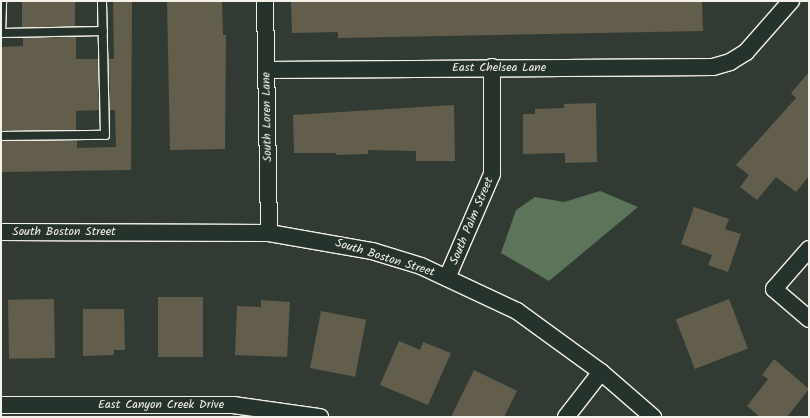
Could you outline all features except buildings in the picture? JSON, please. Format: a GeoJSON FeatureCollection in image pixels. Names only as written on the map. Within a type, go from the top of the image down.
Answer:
{"type":"FeatureCollection","features":[{"type":"Feature","properties":{"kind":"street","name":"South Loren Lane"},"geometry":{"type":"LineString","coordinates":[[265,1],[269,233]]}},
{"type":"Feature","properties":{"kind":"street","name":"East Chelsea Lane"},"geometry":{"type":"LineString","coordinates":[[266,70],[492,67],[712,67],[730,62],[746,52],[791,1]]}},
{"type":"Feature","properties":{"kind":"street","name":"South Palm Street"},"geometry":{"type":"LineString","coordinates":[[448,278],[492,174],[492,67]]}},
{"type":"Feature","properties":{"kind":"street","name":"South Boston Street"},"geometry":{"type":"LineString","coordinates":[[1,232],[269,233],[372,251],[448,278],[517,311],[602,372],[653,417]]}},
{"type":"Feature","properties":{"kind":"street"},"geometry":{"type":"LineString","coordinates":[[809,249],[774,288],[809,319]]}},
{"type":"Feature","properties":{"kind":"street"},"geometry":{"type":"LineString","coordinates":[[566,417],[602,372]]}},
{"type":"Feature","properties":{"kind":"street","name":"East Canyon Creek Drive"},"geometry":{"type":"LineString","coordinates":[[1,405],[233,405],[320,417]]}},
{"type":"Feature","properties":{"kind":"lane"},"geometry":{"type":"LineString","coordinates":[[2,1],[2,33],[103,31]]}},
{"type":"Feature","properties":{"kind":"lane"},"geometry":{"type":"LineString","coordinates":[[1,136],[106,134],[102,1]]}},
{"type":"Feature","properties":{"kind":"green space"},"geometry":{"type":"Polygon","coordinates":[[[600,191],[638,207],[549,281],[501,253],[516,210],[535,197],[564,202],[600,191]]]}}]}
